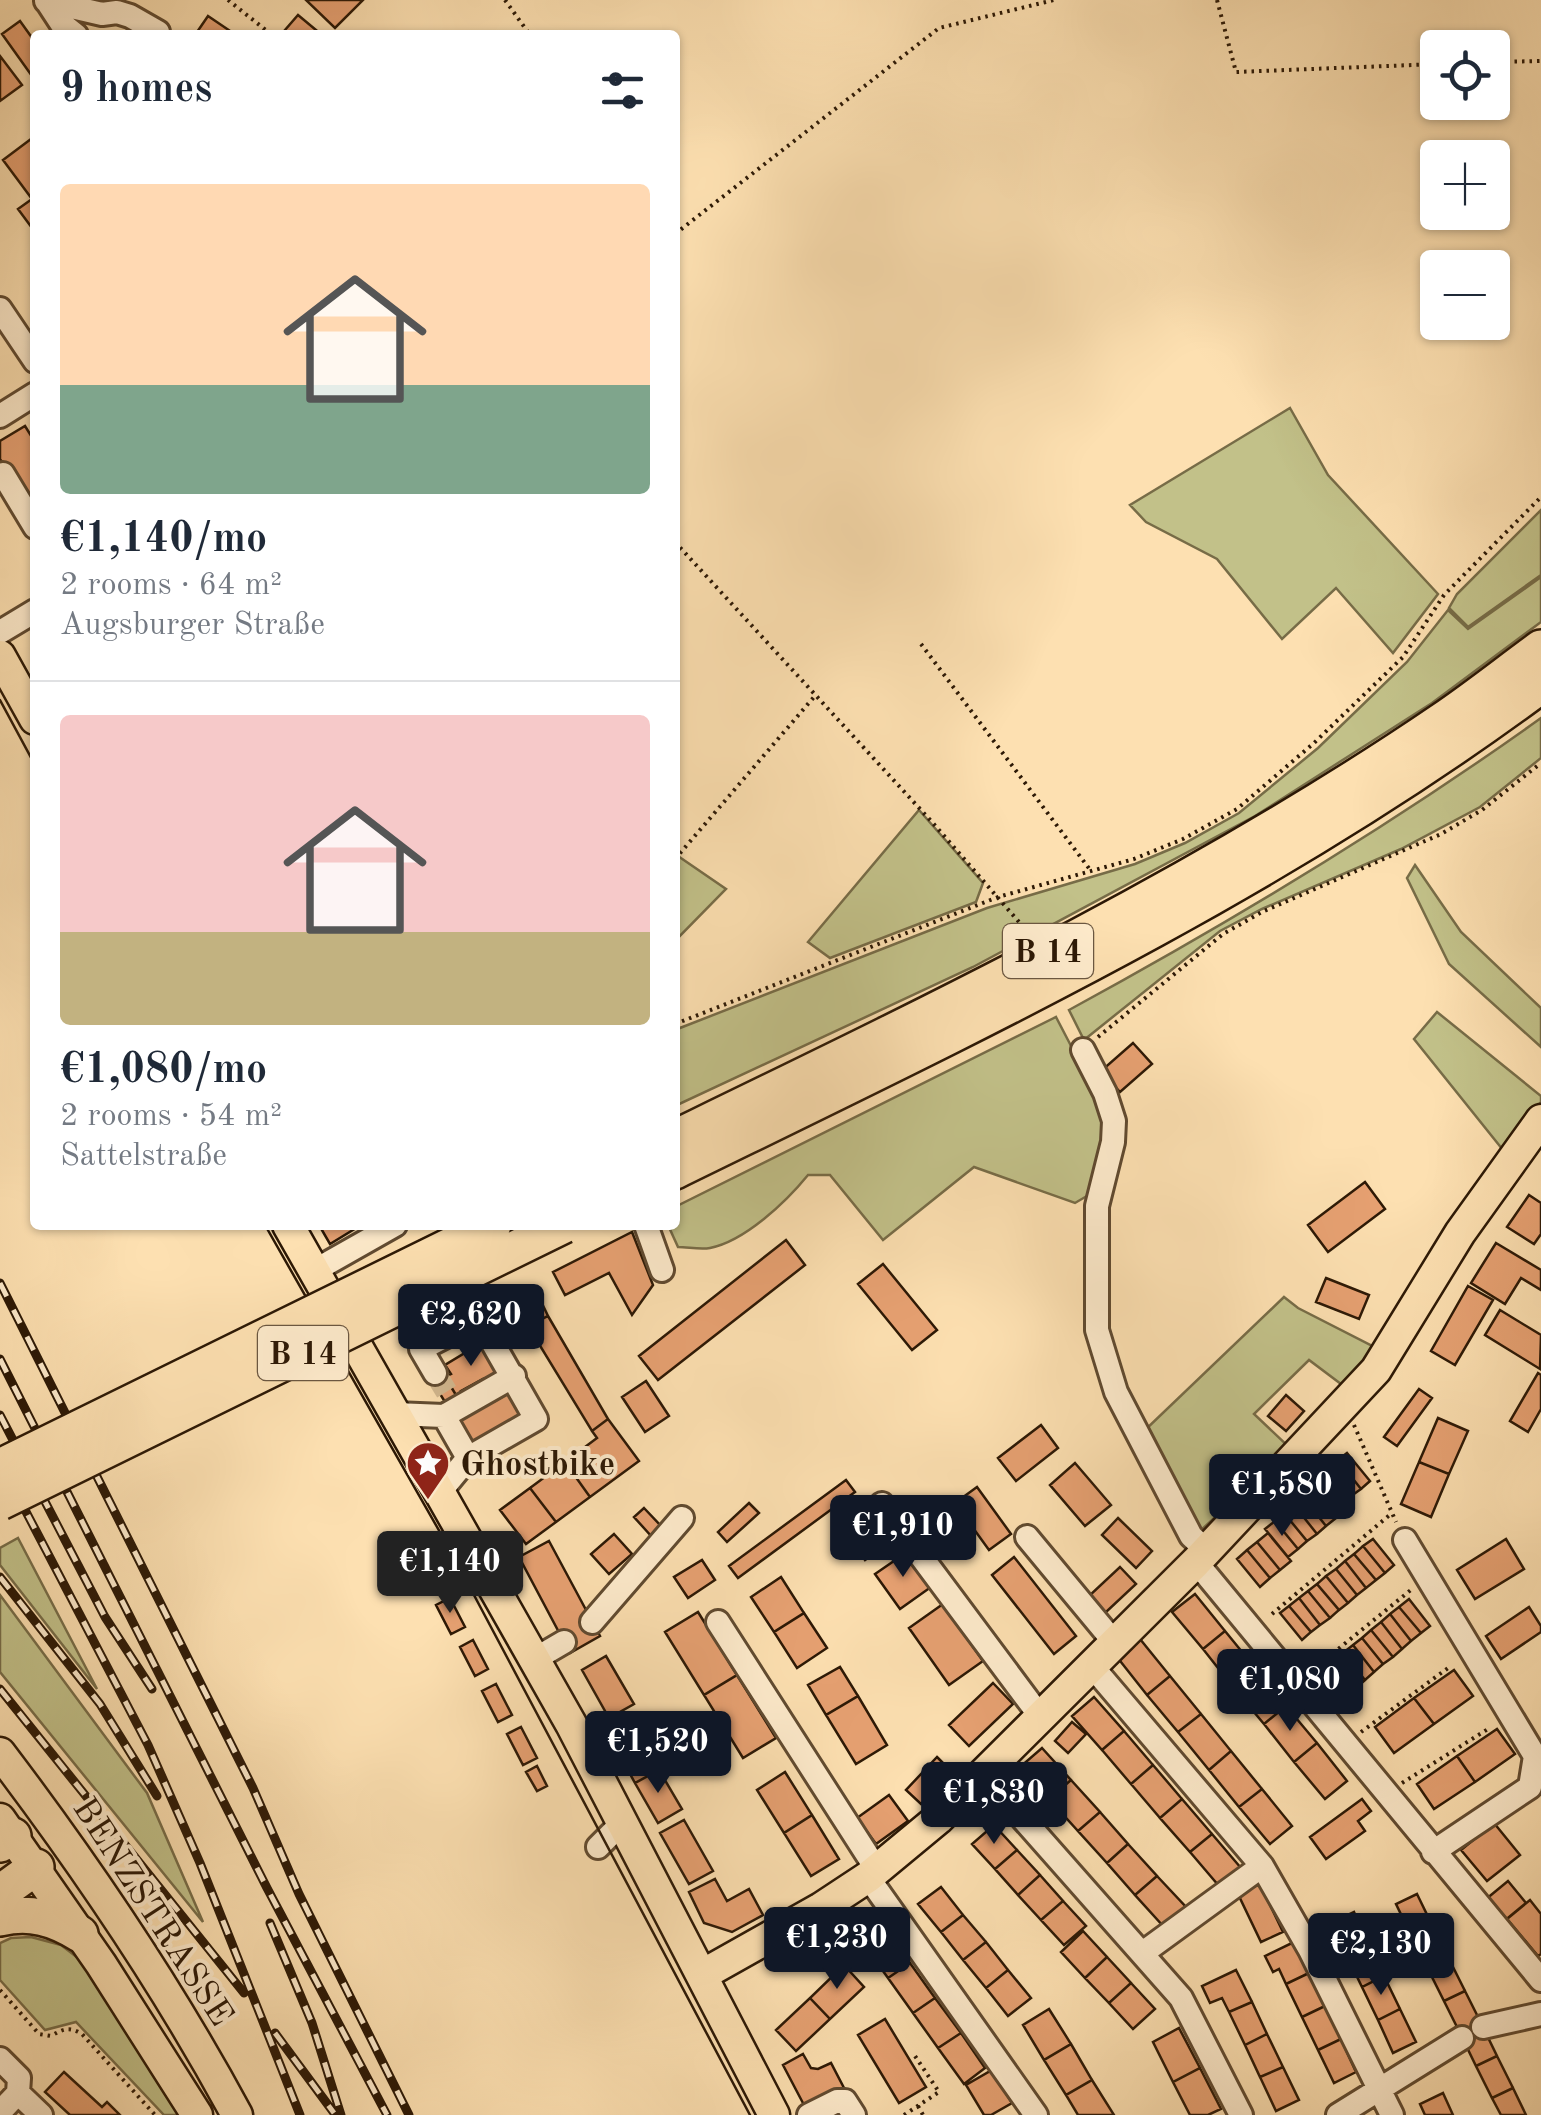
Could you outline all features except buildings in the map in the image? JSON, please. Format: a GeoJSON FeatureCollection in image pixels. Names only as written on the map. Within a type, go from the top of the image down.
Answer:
{"type":"FeatureCollection","features":[{"type":"Feature","properties":{"kind":"highway","name":"B 14"},"geometry":{"type":"LineString","coordinates":[[680,1152],[1263,834],[1444,720],[1541,648]]}},
{"type":"Feature","properties":{"kind":"highway","name":"B 14"},"geometry":{"type":"LineString","coordinates":[[680,1152],[1001,1012],[1240,882],[1466,740],[1541,685]]}},
{"type":"Feature","properties":{"kind":"highway","name":"B 14"},"geometry":{"type":"LineString","coordinates":[[0,1467],[483,1230]]}},
{"type":"Feature","properties":{"kind":"highway","name":"B 14"},"geometry":{"type":"LineString","coordinates":[[0,1505],[554,1230]]}},
{"type":"Feature","properties":{"kind":"highway"},"geometry":{"type":"LineString","coordinates":[[0,1893],[36,1867]]}},
{"type":"Feature","properties":{"kind":"highway"},"geometry":{"type":"LineString","coordinates":[[0,1918],[36,1916],[55,1920],[80,1934]]}},
{"type":"Feature","properties":{"kind":"main road"},"geometry":{"type":"LineString","coordinates":[[0,656],[30,710]]}},
{"type":"Feature","properties":{"kind":"main road"},"geometry":{"type":"LineString","coordinates":[[702,1975],[873,1874],[984,1775],[1202,1557],[1376,1370],[1460,1233],[1541,1120]]}},
{"type":"Feature","properties":{"kind":"main road"},"geometry":{"type":"LineString","coordinates":[[291,1230],[624,1821],[774,2115]]}},
{"type":"Feature","properties":{"kind":"main road","name":"BENZSTRASSE"},"geometry":{"type":"LineString","coordinates":[[0,1753],[137,1942],[236,2115]]}},
{"type":"Feature","properties":{"kind":"main road"},"geometry":{"type":"LineString","coordinates":[[4,1833],[56,1827]]}},
{"type":"Feature","properties":{"kind":"main road"},"geometry":{"type":"LineString","coordinates":[[36,1867],[56,1827]]}},
{"type":"Feature","properties":{"kind":"main road","name":"BENZSTRASSE"},"geometry":{"type":"LineString","coordinates":[[4,1833],[36,1867],[196,2115]]}},
{"type":"Feature","properties":{"kind":"street"},"geometry":{"type":"LineString","coordinates":[[46,0],[102,14],[118,12],[154,30]]}},
{"type":"Feature","properties":{"kind":"street"},"geometry":{"type":"LineString","coordinates":[[46,0],[70,30]]}},
{"type":"Feature","properties":{"kind":"street"},"geometry":{"type":"LineString","coordinates":[[0,308],[30,353]]}},
{"type":"Feature","properties":{"kind":"street"},"geometry":{"type":"LineString","coordinates":[[0,416],[30,401]]}},
{"type":"Feature","properties":{"kind":"street"},"geometry":{"type":"LineString","coordinates":[[3,474],[30,519]]}},
{"type":"Feature","properties":{"kind":"street"},"geometry":{"type":"LineString","coordinates":[[0,632],[30,614]]}},
{"type":"Feature","properties":{"kind":"street"},"geometry":{"type":"LineString","coordinates":[[1083,1050],[1114,1121],[1114,1142],[1096,1206],[1097,1330],[1116,1392],[1202,1557],[1345,1744],[1541,1980]]}},
{"type":"Feature","properties":{"kind":"street"},"geometry":{"type":"LineString","coordinates":[[312,1272],[386,1230]]}},
{"type":"Feature","properties":{"kind":"street"},"geometry":{"type":"LineString","coordinates":[[648,1230],[662,1270]]}},
{"type":"Feature","properties":{"kind":"street"},"geometry":{"type":"LineString","coordinates":[[435,1373],[422,1349],[479,1319],[536,1419],[468,1458],[440,1492]]}},
{"type":"Feature","properties":{"kind":"street"},"geometry":{"type":"LineString","coordinates":[[395,1414],[451,1408],[514,1376]]}},
{"type":"Feature","properties":{"kind":"street"},"geometry":{"type":"LineString","coordinates":[[451,1408],[468,1458]]}},
{"type":"Feature","properties":{"kind":"street"},"geometry":{"type":"LineString","coordinates":[[882,1504],[1040,1716]]}},
{"type":"Feature","properties":{"kind":"street"},"geometry":{"type":"LineString","coordinates":[[592,1622],[682,1518]]}},
{"type":"Feature","properties":{"kind":"street"},"geometry":{"type":"LineString","coordinates":[[1027,1536],[1114,1642]]}},
{"type":"Feature","properties":{"kind":"street"},"geometry":{"type":"LineString","coordinates":[[1405,1540],[1535,1756],[1530,1787],[1433,1852]]}},
{"type":"Feature","properties":{"kind":"street"},"geometry":{"type":"LineString","coordinates":[[718,1622],[873,1874],[1036,2115]]}},
{"type":"Feature","properties":{"kind":"street"},"geometry":{"type":"LineString","coordinates":[[534,1660],[564,1642]]}},
{"type":"Feature","properties":{"kind":"street"},"geometry":{"type":"LineString","coordinates":[[1092,1665],[1262,1866],[1310,1950],[1392,2115]]}},
{"type":"Feature","properties":{"kind":"street"},"geometry":{"type":"LineString","coordinates":[[984,1775],[1182,1998],[1241,2115]]}},
{"type":"Feature","properties":{"kind":"street"},"geometry":{"type":"LineString","coordinates":[[598,1848],[624,1821]]}},
{"type":"Feature","properties":{"kind":"street"},"geometry":{"type":"LineString","coordinates":[[1144,1952],[1262,1866]]}},
{"type":"Feature","properties":{"kind":"street"},"geometry":{"type":"LineString","coordinates":[[1338,2115],[1472,2032],[1541,2014]]}},
{"type":"Feature","properties":{"kind":"street"},"geometry":{"type":"LineString","coordinates":[[0,2059],[19,2078],[18,2094],[0,2112]]}},
{"type":"Feature","properties":{"kind":"street"},"geometry":{"type":"LineString","coordinates":[[18,2094],[41,2115]]}},
{"type":"Feature","properties":{"kind":"street"},"geometry":{"type":"LineString","coordinates":[[809,2115],[845,2101],[854,2115]]}},
{"type":"Feature","properties":{"kind":"path"},"geometry":{"type":"LineString","coordinates":[[228,0],[266,30]]}},
{"type":"Feature","properties":{"kind":"path"},"geometry":{"type":"LineString","coordinates":[[505,0],[526,30]]}},
{"type":"Feature","properties":{"kind":"path"},"geometry":{"type":"LineString","coordinates":[[680,230],[939,28],[1054,0]]}},
{"type":"Feature","properties":{"kind":"path"},"geometry":{"type":"LineString","coordinates":[[1217,0],[1236,72],[1420,65]]}},
{"type":"Feature","properties":{"kind":"path"},"geometry":{"type":"LineString","coordinates":[[1510,61],[1541,60]]}},
{"type":"Feature","properties":{"kind":"path"},"geometry":{"type":"LineString","coordinates":[[680,1022],[998,898],[1134,859],[1237,809],[1314,743],[1403,657],[1444,594],[1541,497]]}},
{"type":"Feature","properties":{"kind":"path"},"geometry":{"type":"LineString","coordinates":[[680,548],[1019,922]]}},
{"type":"Feature","properties":{"kind":"path"},"geometry":{"type":"LineString","coordinates":[[921,644],[1091,871]]}},
{"type":"Feature","properties":{"kind":"path"},"geometry":{"type":"LineString","coordinates":[[680,853],[814,697]]}},
{"type":"Feature","properties":{"kind":"path"},"geometry":{"type":"LineString","coordinates":[[1083,1050],[1223,934],[1262,912],[1441,834],[1482,810],[1541,763]]}},
{"type":"Feature","properties":{"kind":"path"},"geometry":{"type":"LineString","coordinates":[[1272,1614],[1390,1510],[1358,1430],[1342,1410]]}},
{"type":"Feature","properties":{"kind":"path"},"geometry":{"type":"LineString","coordinates":[[1321,1664],[1427,1577]]}},
{"type":"Feature","properties":{"kind":"path"},"geometry":{"type":"LineString","coordinates":[[1345,1744],[1448,1668]]}},
{"type":"Feature","properties":{"kind":"path"},"geometry":{"type":"LineString","coordinates":[[1386,1794],[1488,1729]]}},
{"type":"Feature","properties":{"kind":"path"},"geometry":{"type":"LineString","coordinates":[[0,1990],[38,2034],[51,2036],[64,2028],[82,2034],[155,2115]]}},
{"type":"Feature","properties":{"kind":"path"},"geometry":{"type":"LineString","coordinates":[[904,2115],[940,2092],[913,2053]]}},
{"type":"Feature","properties":{"kind":"path"},"geometry":{"type":"LineString","coordinates":[[918,2106],[923,2115]]}},
{"type":"Feature","properties":{"kind":"shaded area"},"geometry":{"type":"Polygon","coordinates":[[[1290,408],[1328,475],[1438,594],[1393,653],[1336,588],[1282,639],[1217,559],[1146,522],[1130,505],[1290,408]]]}},
{"type":"Feature","properties":{"kind":"shaded area"},"geometry":{"type":"Polygon","coordinates":[[[1541,510],[1541,575],[1468,627],[1449,608],[1457,594],[1541,510]]]}},
{"type":"Feature","properties":{"kind":"shaded area"},"geometry":{"type":"Polygon","coordinates":[[[1541,577],[1541,622],[1432,703],[1255,816],[973,967],[680,1104],[680,1028],[987,908],[1135,864],[1185,843],[1239,813],[1318,748],[1407,662],[1448,610],[1468,629],[1541,577]]]}},
{"type":"Feature","properties":{"kind":"shaded area"},"geometry":{"type":"Polygon","coordinates":[[[1541,718],[1541,758],[1480,807],[1401,849],[1220,931],[1084,1040],[1069,1010],[1310,871],[1541,718]]]}},
{"type":"Feature","properties":{"kind":"shaded area"},"geometry":{"type":"Polygon","coordinates":[[[919,810],[983,883],[976,902],[830,958],[808,942],[919,810]]]}},
{"type":"Feature","properties":{"kind":"shaded area"},"geometry":{"type":"Polygon","coordinates":[[[680,857],[726,889],[680,936],[680,857]]]}},
{"type":"Feature","properties":{"kind":"shaded area"},"geometry":{"type":"Polygon","coordinates":[[[1415,865],[1461,932],[1541,1008],[1541,1047],[1449,964],[1407,878],[1415,865]]]}},
{"type":"Feature","properties":{"kind":"shaded area"},"geometry":{"type":"Polygon","coordinates":[[[1437,1012],[1541,1096],[1541,1102],[1503,1150],[1414,1039],[1437,1012]]]}},
{"type":"Feature","properties":{"kind":"shaded area"},"geometry":{"type":"Polygon","coordinates":[[[1056,1017],[1097,1096],[1106,1122],[1092,1193],[1075,1203],[974,1167],[883,1240],[830,1175],[808,1175],[751,1229],[723,1244],[698,1249],[678,1247],[670,1230],[680,1230],[680,1205],[1056,1017]]]}},
{"type":"Feature","properties":{"kind":"shaded area"},"geometry":{"type":"Polygon","coordinates":[[[1284,1297],[1378,1349],[1345,1387],[1309,1360],[1254,1414],[1290,1448],[1199,1532],[1144,1431],[1284,1297]]]}},
{"type":"Feature","properties":{"kind":"shaded area"},"geometry":{"type":"Polygon","coordinates":[[[18,1538],[97,1689],[0,1565],[0,1548],[18,1538]]]}},
{"type":"Feature","properties":{"kind":"shaded area"},"geometry":{"type":"Polygon","coordinates":[[[0,1595],[147,1793],[203,1922],[0,1672],[0,1595]]]}},
{"type":"Feature","properties":{"kind":"shaded area"},"geometry":{"type":"Polygon","coordinates":[[[31,1937],[61,1945],[91,1968],[186,2115],[164,2115],[76,2022],[45,2030],[0,1980],[0,1943],[31,1937]]]}},
{"type":"Feature","properties":{"kind":"tunnel"},"geometry":{"type":"LineString","coordinates":[[435,1373],[451,1399]]}},
{"type":"Feature","properties":{"kind":"tram line"},"geometry":{"type":"LineString","coordinates":[[0,700],[30,756]]}},
{"type":"Feature","properties":{"kind":"tram line"},"geometry":{"type":"LineString","coordinates":[[268,1230],[449,1548],[750,2115]]}},
{"type":"Feature","properties":{"kind":"railway"},"geometry":{"type":"LineString","coordinates":[[0,1283],[253,1788],[299,1894],[409,2115]]}},
{"type":"Feature","properties":{"kind":"railway"},"geometry":{"type":"LineString","coordinates":[[0,1359],[267,1888],[387,2115]]}},
{"type":"Feature","properties":{"kind":"railway"},"geometry":{"type":"LineString","coordinates":[[0,1415],[105,1617],[152,1689]]}},
{"type":"Feature","properties":{"kind":"railway"},"geometry":{"type":"LineString","coordinates":[[0,1462],[148,1745],[200,1863],[300,2115]]}},
{"type":"Feature","properties":{"kind":"railway"},"geometry":{"type":"LineString","coordinates":[[0,1577],[100,1704],[157,1796]]}},
{"type":"Feature","properties":{"kind":"railway"},"geometry":{"type":"LineString","coordinates":[[0,1689],[244,1993]]}},
{"type":"Feature","properties":{"kind":"railway"},"geometry":{"type":"LineString","coordinates":[[270,1923],[312,2023],[341,2115]]}},
{"type":"Feature","properties":{"kind":"railway"},"geometry":{"type":"LineString","coordinates":[[275,2033],[334,2113]]}},
{"type":"Feature","properties":{"kind":"place","name":"Ghostbike"},"geometry":{"type":"Point","coordinates":[428,1501]}}]}
